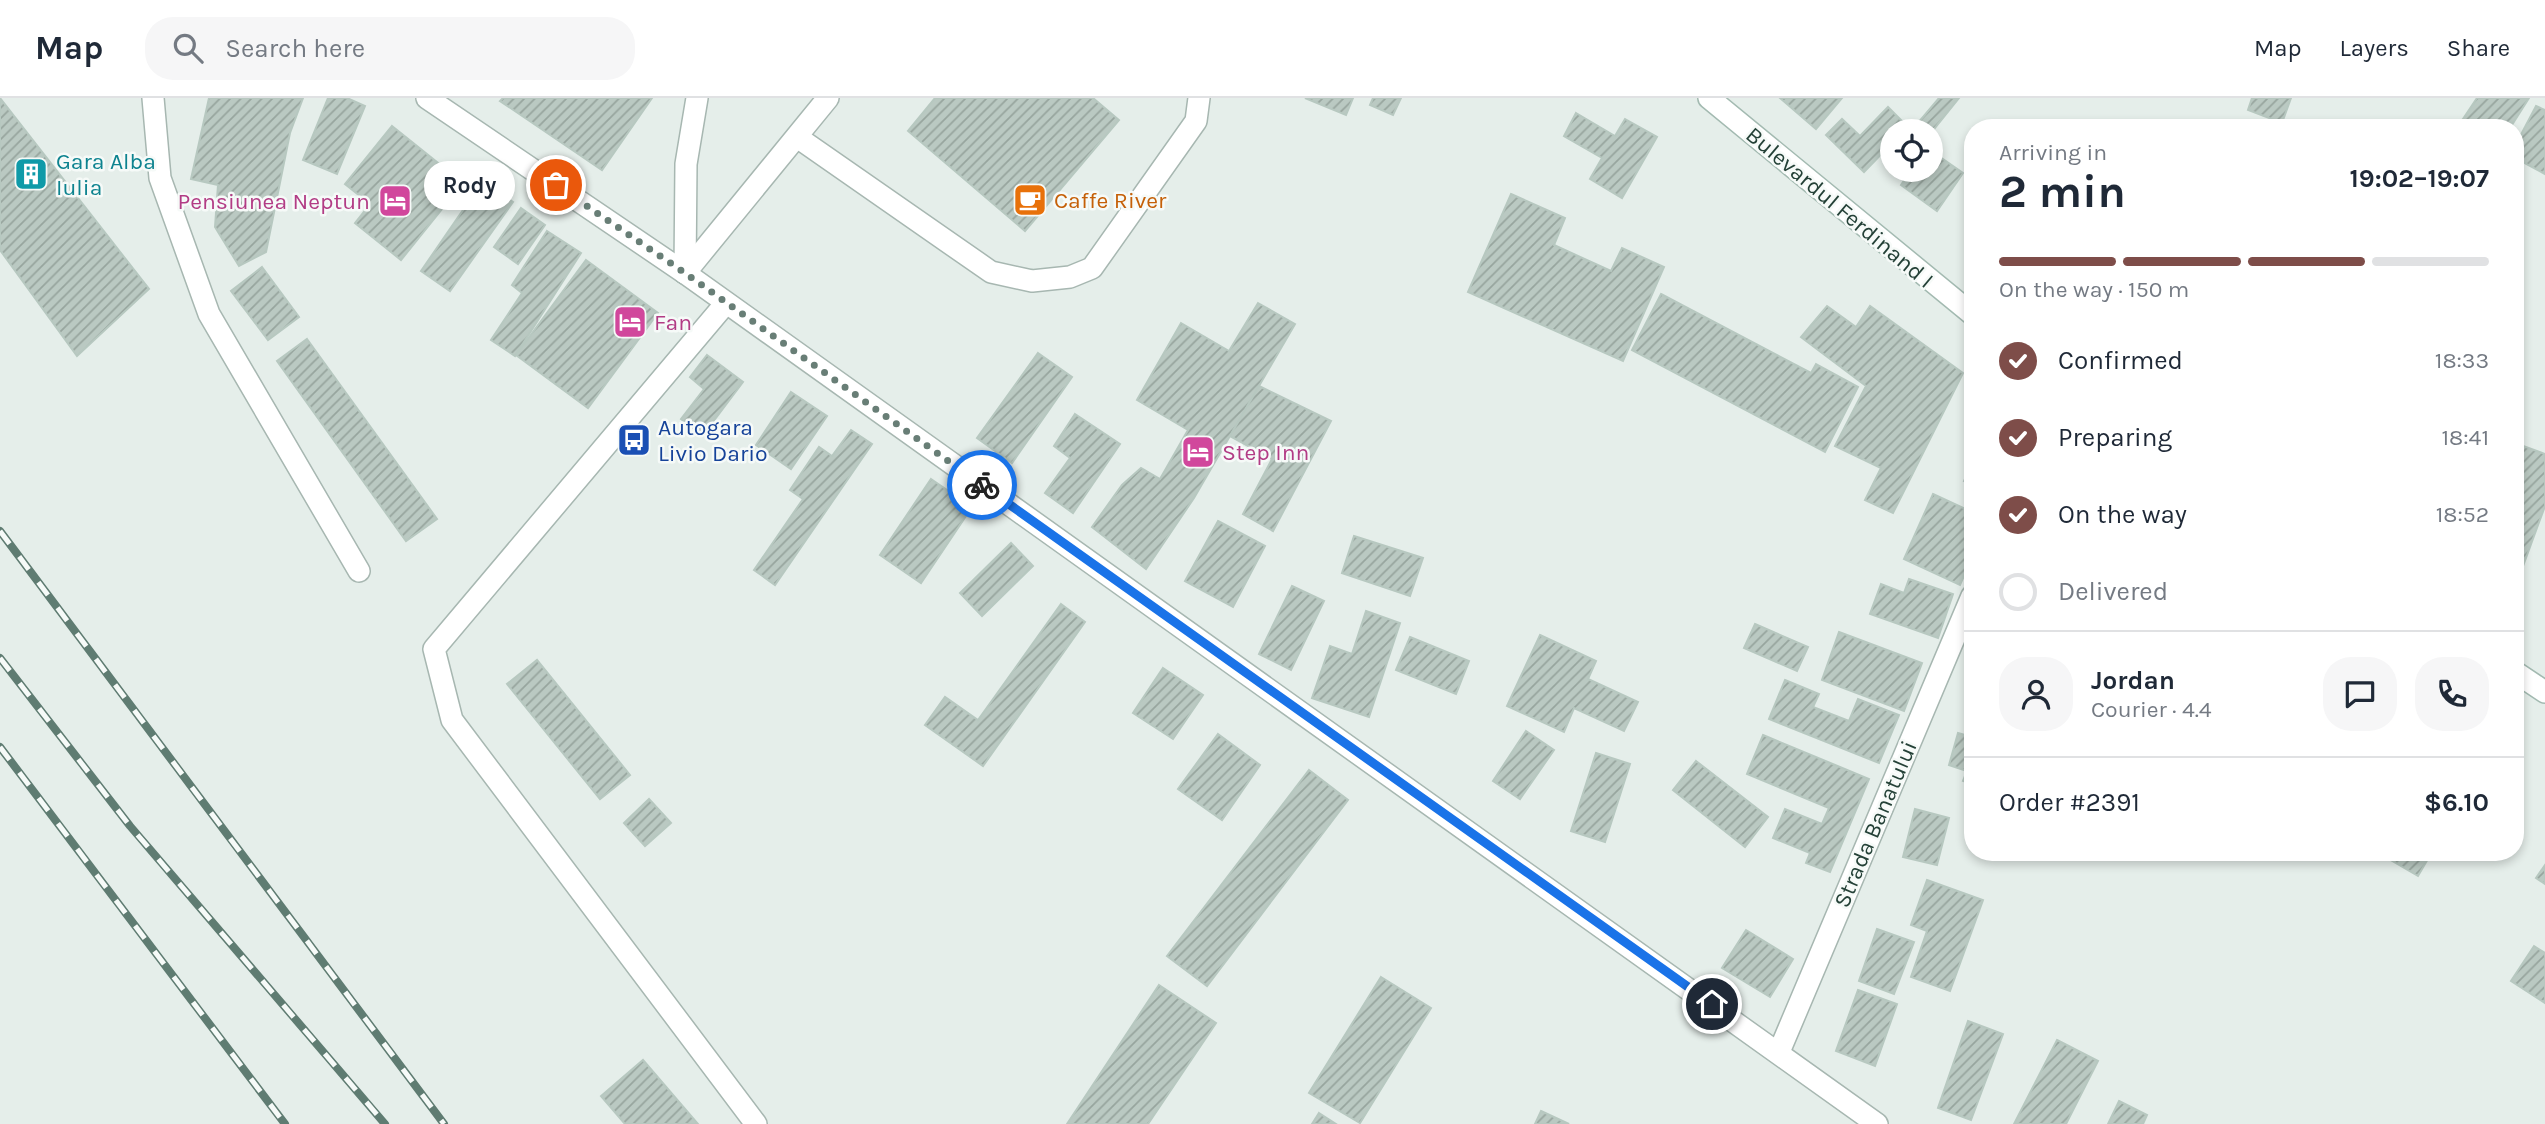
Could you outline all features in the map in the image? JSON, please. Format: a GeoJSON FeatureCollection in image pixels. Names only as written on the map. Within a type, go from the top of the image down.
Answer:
{"type":"FeatureCollection","features":[{"type":"Feature","properties":{"kind":"street"},"geometry":{"type":"LineString","coordinates":[[153,98],[160,178],[209,314],[359,571]]}},
{"type":"Feature","properties":{"kind":"street"},"geometry":{"type":"LineString","coordinates":[[428,98],[685,273],[1877,1124]]}},
{"type":"Feature","properties":{"kind":"street"},"geometry":{"type":"LineString","coordinates":[[685,273],[686,164],[697,98]]}},
{"type":"Feature","properties":{"kind":"street"},"geometry":{"type":"LineString","coordinates":[[685,273],[828,98]]}},
{"type":"Feature","properties":{"kind":"street"},"geometry":{"type":"LineString","coordinates":[[797,137],[991,272],[1032,281],[1070,277],[1092,268],[1196,121],[1199,98]]}},
{"type":"Feature","properties":{"kind":"street","name":"Bulevardul Ferdinand I"},"geometry":{"type":"LineString","coordinates":[[1709,98],[1964,307]]}},
{"type":"Feature","properties":{"kind":"street"},"geometry":{"type":"LineString","coordinates":[[726,303],[434,649],[452,720],[756,1124]]}},
{"type":"Feature","properties":{"kind":"street","name":"Strada Banatului"},"geometry":{"type":"LineString","coordinates":[[1779,1052],[1964,615]]}},
{"type":"Feature","properties":{"kind":"street"},"geometry":{"type":"LineString","coordinates":[[2524,678],[2545,692]]}},
{"type":"Feature","properties":{"kind":"building","name":"Gara Alba Iulia"},"geometry":{"type":"Polygon","coordinates":[[[0,98],[149,289],[77,356],[0,250],[0,98]]]}},
{"type":"Feature","properties":{"kind":"building"},"geometry":{"type":"Polygon","coordinates":[[[209,98],[303,98],[290,133],[266,252],[239,266],[215,227],[218,185],[191,179],[209,98]]]}},
{"type":"Feature","properties":{"kind":"building"},"geometry":{"type":"Polygon","coordinates":[[[328,98],[347,98],[365,106],[337,174],[303,160],[328,98]]]}},
{"type":"Feature","properties":{"kind":"building"},"geometry":{"type":"Polygon","coordinates":[[[503,98],[652,98],[602,170],[500,101],[503,98]]]}},
{"type":"Feature","properties":{"kind":"building"},"geometry":{"type":"Polygon","coordinates":[[[935,98],[1093,98],[1119,120],[1025,231],[908,131],[935,98]]]}},
{"type":"Feature","properties":{"kind":"building"},"geometry":{"type":"Polygon","coordinates":[[[1305,98],[1353,98],[1346,115],[1305,98]]]}},
{"type":"Feature","properties":{"kind":"building"},"geometry":{"type":"Polygon","coordinates":[[[1373,98],[1401,98],[1393,115],[1370,105],[1373,98]]]}},
{"type":"Feature","properties":{"kind":"building"},"geometry":{"type":"Polygon","coordinates":[[[1780,98],[1842,98],[1816,129],[1780,98]]]}},
{"type":"Feature","properties":{"kind":"building"},"geometry":{"type":"Polygon","coordinates":[[[1939,98],[1959,98],[1942,119],[1921,119],[1939,98]]]}},
{"type":"Feature","properties":{"kind":"building"},"geometry":{"type":"Polygon","coordinates":[[[2252,98],[2291,98],[2283,119],[2272,119],[2248,110],[2252,98]]]}},
{"type":"Feature","properties":{"kind":"building"},"geometry":{"type":"Polygon","coordinates":[[[2477,98],[2529,98],[2516,119],[2463,119],[2477,98]]]}},
{"type":"Feature","properties":{"kind":"building"},"geometry":{"type":"Polygon","coordinates":[[[2536,106],[2545,110],[2545,174],[2524,163],[2524,129],[2536,106]]]}},
{"type":"Feature","properties":{"kind":"building"},"geometry":{"type":"Polygon","coordinates":[[[1888,107],[1900,119],[1880,119],[1880,155],[1864,172],[1826,135],[1842,119],[1860,136],[1888,107]]]}},
{"type":"Feature","properties":{"kind":"building"},"geometry":{"type":"Polygon","coordinates":[[[1576,113],[1615,136],[1625,119],[1657,137],[1622,198],[1590,179],[1602,158],[1564,136],[1576,113]]]}},
{"type":"Feature","properties":{"kind":"building"},"geometry":{"type":"Polygon","coordinates":[[[392,126],[463,183],[401,260],[355,223],[370,204],[345,184],[392,126]]]}},
{"type":"Feature","properties":{"kind":"building"},"geometry":{"type":"Polygon","coordinates":[[[1943,159],[1963,173],[1937,211],[1901,185],[1903,182],[1943,182],[1943,159]]]}},
{"type":"Feature","properties":{"kind":"building"},"geometry":{"type":"Polygon","coordinates":[[[483,181],[513,202],[450,291],[421,271],[483,181]]]}},
{"type":"Feature","properties":{"kind":"building"},"geometry":{"type":"Polygon","coordinates":[[[1511,194],[1565,218],[1554,245],[1611,271],[1622,248],[1664,267],[1623,361],[1468,292],[1511,194]]]}},
{"type":"Feature","properties":{"kind":"building"},"geometry":{"type":"Polygon","coordinates":[[[521,208],[545,225],[518,264],[494,247],[521,208]]]}},
{"type":"Feature","properties":{"kind":"building"},"geometry":{"type":"Polygon","coordinates":[[[547,231],[581,253],[515,356],[491,340],[522,293],[512,285],[547,231]]]}},
{"type":"Feature","properties":{"kind":"building"},"geometry":{"type":"Polygon","coordinates":[[[586,260],[658,313],[588,408],[516,355],[586,260]]]}},
{"type":"Feature","properties":{"kind":"building"},"geometry":{"type":"Polygon","coordinates":[[[262,267],[299,317],[268,340],[231,291],[262,267]]]}},
{"type":"Feature","properties":{"kind":"building"},"geometry":{"type":"Polygon","coordinates":[[[1661,294],[1811,373],[1816,364],[1858,387],[1825,452],[1632,350],[1661,294]]]}},
{"type":"Feature","properties":{"kind":"building","name":"Step Inn"},"geometry":{"type":"Polygon","coordinates":[[[1258,303],[1295,324],[1194,498],[1146,569],[1092,527],[1122,485],[1141,468],[1160,479],[1188,430],[1137,400],[1181,323],[1229,351],[1258,303]]]}},
{"type":"Feature","properties":{"kind":"building"},"geometry":{"type":"Polygon","coordinates":[[[1827,306],[1856,327],[1870,306],[1963,373],[1893,513],[1865,500],[1881,468],[1835,446],[1866,386],[1801,337],[1827,306]]]}},
{"type":"Feature","properties":{"kind":"building"},"geometry":{"type":"Polygon","coordinates":[[[307,339],[437,519],[406,541],[277,361],[307,339]]]}},
{"type":"Feature","properties":{"kind":"building"},"geometry":{"type":"Polygon","coordinates":[[[1038,353],[1072,377],[1012,463],[977,438],[1038,353]]]}},
{"type":"Feature","properties":{"kind":"building"},"geometry":{"type":"Polygon","coordinates":[[[707,355],[743,382],[703,435],[681,419],[704,389],[690,377],[707,355]]]}},
{"type":"Feature","properties":{"kind":"building"},"geometry":{"type":"Polygon","coordinates":[[[1259,386],[1331,421],[1273,531],[1243,514],[1272,459],[1230,436],[1259,386]]]}},
{"type":"Feature","properties":{"kind":"building"},"geometry":{"type":"Polygon","coordinates":[[[791,392],[827,416],[791,469],[756,445],[791,392]]]}},
{"type":"Feature","properties":{"kind":"building"},"geometry":{"type":"Polygon","coordinates":[[[1075,414],[1120,444],[1073,513],[1045,493],[1070,458],[1054,446],[1075,414]]]}},
{"type":"Feature","properties":{"kind":"building"},"geometry":{"type":"Polygon","coordinates":[[[851,430],[872,444],[775,585],[754,570],[803,499],[790,490],[819,447],[832,456],[851,430]]]}},
{"type":"Feature","properties":{"kind":"building"},"geometry":{"type":"Polygon","coordinates":[[[2524,446],[2545,454],[2545,506],[2524,563],[2524,446]]]}},
{"type":"Feature","properties":{"kind":"building"},"geometry":{"type":"Polygon","coordinates":[[[931,479],[972,507],[921,583],[880,555],[931,479]]]}},
{"type":"Feature","properties":{"kind":"building"},"geometry":{"type":"Polygon","coordinates":[[[1933,494],[1964,508],[1964,576],[1960,585],[1904,559],[1933,494]]]}},
{"type":"Feature","properties":{"kind":"building"},"geometry":{"type":"Polygon","coordinates":[[[1218,521],[1265,546],[1233,607],[1185,581],[1218,521]]]}},
{"type":"Feature","properties":{"kind":"building"},"geometry":{"type":"Polygon","coordinates":[[[1354,536],[1423,558],[1410,596],[1342,573],[1354,536]]]}},
{"type":"Feature","properties":{"kind":"building"},"geometry":{"type":"Polygon","coordinates":[[[1011,543],[1033,566],[982,616],[960,593],[1011,543]]]}},
{"type":"Feature","properties":{"kind":"building"},"geometry":{"type":"Polygon","coordinates":[[[1909,579],[1953,594],[1938,638],[1870,614],[1881,584],[1904,593],[1909,579]]]}},
{"type":"Feature","properties":{"kind":"building"},"geometry":{"type":"Polygon","coordinates":[[[1292,586],[1324,601],[1291,670],[1259,654],[1292,586]]]}},
{"type":"Feature","properties":{"kind":"building"},"geometry":{"type":"Polygon","coordinates":[[[1061,604],[1085,622],[983,766],[925,725],[945,697],[978,720],[1061,604]]]}},
{"type":"Feature","properties":{"kind":"building"},"geometry":{"type":"Polygon","coordinates":[[[1366,611],[1400,623],[1369,717],[1312,698],[1330,646],[1352,654],[1366,611]]]}},
{"type":"Feature","properties":{"kind":"building"},"geometry":{"type":"Polygon","coordinates":[[[1755,624],[1808,647],[1797,671],[1744,648],[1755,624]]]}},
{"type":"Feature","properties":{"kind":"building"},"geometry":{"type":"Polygon","coordinates":[[[1839,632],[1922,663],[1904,711],[1822,680],[1839,632]]]}},
{"type":"Feature","properties":{"kind":"building"},"geometry":{"type":"Polygon","coordinates":[[[1540,635],[1596,661],[1588,679],[1638,702],[1624,731],[1574,708],[1564,732],[1507,706],[1540,635]]]}},
{"type":"Feature","properties":{"kind":"building"},"geometry":{"type":"Polygon","coordinates":[[[1410,637],[1469,661],[1456,694],[1396,670],[1410,637]]]}},
{"type":"Feature","properties":{"kind":"building"},"geometry":{"type":"Polygon","coordinates":[[[537,660],[630,775],[600,799],[507,684],[537,660]]]}},
{"type":"Feature","properties":{"kind":"building"},"geometry":{"type":"Polygon","coordinates":[[[1163,668],[1203,695],[1173,739],[1133,713],[1163,668]]]}},
{"type":"Feature","properties":{"kind":"building"},"geometry":{"type":"Polygon","coordinates":[[[1785,680],[1819,694],[1813,707],[1849,721],[1858,699],[1899,715],[1879,763],[1769,719],[1785,680]]]}},
{"type":"Feature","properties":{"kind":"building"},"geometry":{"type":"Polygon","coordinates":[[[1526,731],[1554,750],[1520,799],[1493,781],[1526,731]]]}},
{"type":"Feature","properties":{"kind":"building"},"geometry":{"type":"Polygon","coordinates":[[[1958,733],[1964,735],[1964,770],[1949,765],[1958,733]]]}},
{"type":"Feature","properties":{"kind":"building"},"geometry":{"type":"Polygon","coordinates":[[[1218,734],[1260,765],[1222,820],[1178,789],[1218,734]]]}},
{"type":"Feature","properties":{"kind":"building"},"geometry":{"type":"Polygon","coordinates":[[[1763,735],[1869,779],[1830,872],[1806,863],[1810,853],[1773,838],[1785,809],[1822,824],[1829,808],[1747,774],[1763,735]]]}},
{"type":"Feature","properties":{"kind":"building"},"geometry":{"type":"Polygon","coordinates":[[[1596,753],[1630,764],[1605,842],[1571,831],[1596,753]]]}},
{"type":"Feature","properties":{"kind":"building"},"geometry":{"type":"Polygon","coordinates":[[[1696,761],[1768,817],[1745,847],[1673,790],[1696,761]]]}},
{"type":"Feature","properties":{"kind":"building"},"geometry":{"type":"Polygon","coordinates":[[[1309,770],[1348,800],[1207,986],[1167,956],[1309,770]]]}},
{"type":"Feature","properties":{"kind":"building"},"geometry":{"type":"Polygon","coordinates":[[[649,799],[671,823],[645,846],[624,823],[649,799]]]}},
{"type":"Feature","properties":{"kind":"building"},"geometry":{"type":"Polygon","coordinates":[[[1915,809],[1949,818],[1937,865],[1903,857],[1915,809]]]}},
{"type":"Feature","properties":{"kind":"building"},"geometry":{"type":"Polygon","coordinates":[[[2392,861],[2427,861],[2418,876],[2392,861]]]}},
{"type":"Feature","properties":{"kind":"building"},"geometry":{"type":"Polygon","coordinates":[[[2545,865],[2545,884],[2536,878],[2545,865]]]}},
{"type":"Feature","properties":{"kind":"building"},"geometry":{"type":"Polygon","coordinates":[[[1927,880],[1983,900],[1950,991],[1911,977],[1927,931],[1911,925],[1927,880]]]}},
{"type":"Feature","properties":{"kind":"building"},"geometry":{"type":"Polygon","coordinates":[[[1877,929],[1914,942],[1894,994],[1859,981],[1877,929]]]}},
{"type":"Feature","properties":{"kind":"building"},"geometry":{"type":"Polygon","coordinates":[[[1746,930],[1793,959],[1770,997],[1722,968],[1746,930]]]}},
{"type":"Feature","properties":{"kind":"building"},"geometry":{"type":"Polygon","coordinates":[[[2534,946],[2545,953],[2545,1003],[2511,981],[2534,946]]]}},
{"type":"Feature","properties":{"kind":"building"},"geometry":{"type":"Polygon","coordinates":[[[1381,977],[1431,1008],[1360,1123],[1309,1093],[1381,977]]]}},
{"type":"Feature","properties":{"kind":"building"},"geometry":{"type":"Polygon","coordinates":[[[1159,985],[1216,1023],[1148,1124],[1067,1124],[1159,985]]]}},
{"type":"Feature","properties":{"kind":"building"},"geometry":{"type":"Polygon","coordinates":[[[1858,990],[1897,1004],[1875,1066],[1836,1051],[1858,990]]]}},
{"type":"Feature","properties":{"kind":"building"},"geometry":{"type":"Polygon","coordinates":[[[1968,1021],[2003,1034],[1971,1120],[1938,1108],[1968,1021]]]}},
{"type":"Feature","properties":{"kind":"building"},"geometry":{"type":"Polygon","coordinates":[[[2057,1040],[2098,1061],[2066,1124],[2014,1124],[2057,1040]]]}},
{"type":"Feature","properties":{"kind":"building"},"geometry":{"type":"Polygon","coordinates":[[[643,1060],[698,1124],[625,1124],[601,1096],[643,1060]]]}},
{"type":"Feature","properties":{"kind":"building"},"geometry":{"type":"Polygon","coordinates":[[[2119,1101],[2147,1115],[2143,1124],[2108,1124],[2119,1101]]]}},
{"type":"Feature","properties":{"kind":"building"},"geometry":{"type":"Polygon","coordinates":[[[1541,1111],[1569,1124],[1535,1124],[1541,1111]]]}},
{"type":"Feature","properties":{"kind":"building"},"geometry":{"type":"Polygon","coordinates":[[[1319,1113],[1336,1124],[1312,1124],[1319,1113]]]}},
{"type":"Feature","properties":{"kind":"railway"},"geometry":{"type":"LineString","coordinates":[[0,531],[444,1124]]}},
{"type":"Feature","properties":{"kind":"railway"},"geometry":{"type":"LineString","coordinates":[[0,658],[130,826],[385,1124]]}},
{"type":"Feature","properties":{"kind":"railway"},"geometry":{"type":"LineString","coordinates":[[0,747],[285,1124]]}},
{"type":"Feature","properties":{"kind":"way so far"},"geometry":{"type":"LineString","coordinates":[[556,185],[685,273],[982,485]]}},
{"type":"Feature","properties":{"kind":"place","name":"Gara Alba Iulia"},"geometry":{"type":"Point","coordinates":[31,174]}},
{"type":"Feature","properties":{"kind":"place","name":"Rody"},"geometry":{"type":"Point","coordinates":[556,185]}},
{"type":"Feature","properties":{"kind":"place","name":"Caffe River"},"geometry":{"type":"Point","coordinates":[1030,200]}},
{"type":"Feature","properties":{"kind":"place","name":"Pensiunea Neptun"},"geometry":{"type":"Point","coordinates":[395,201]}},
{"type":"Feature","properties":{"kind":"place","name":"Fan"},"geometry":{"type":"Point","coordinates":[630,322]}},
{"type":"Feature","properties":{"kind":"place","name":"Autogara Livio Dario"},"geometry":{"type":"Point","coordinates":[634,440]}},
{"type":"Feature","properties":{"kind":"place","name":"Step Inn"},"geometry":{"type":"Point","coordinates":[1198,452]}},
{"type":"Feature","properties":{"kind":"route"},"geometry":{"type":"LineString","coordinates":[[982,485],[1712,1004]]}}]}
